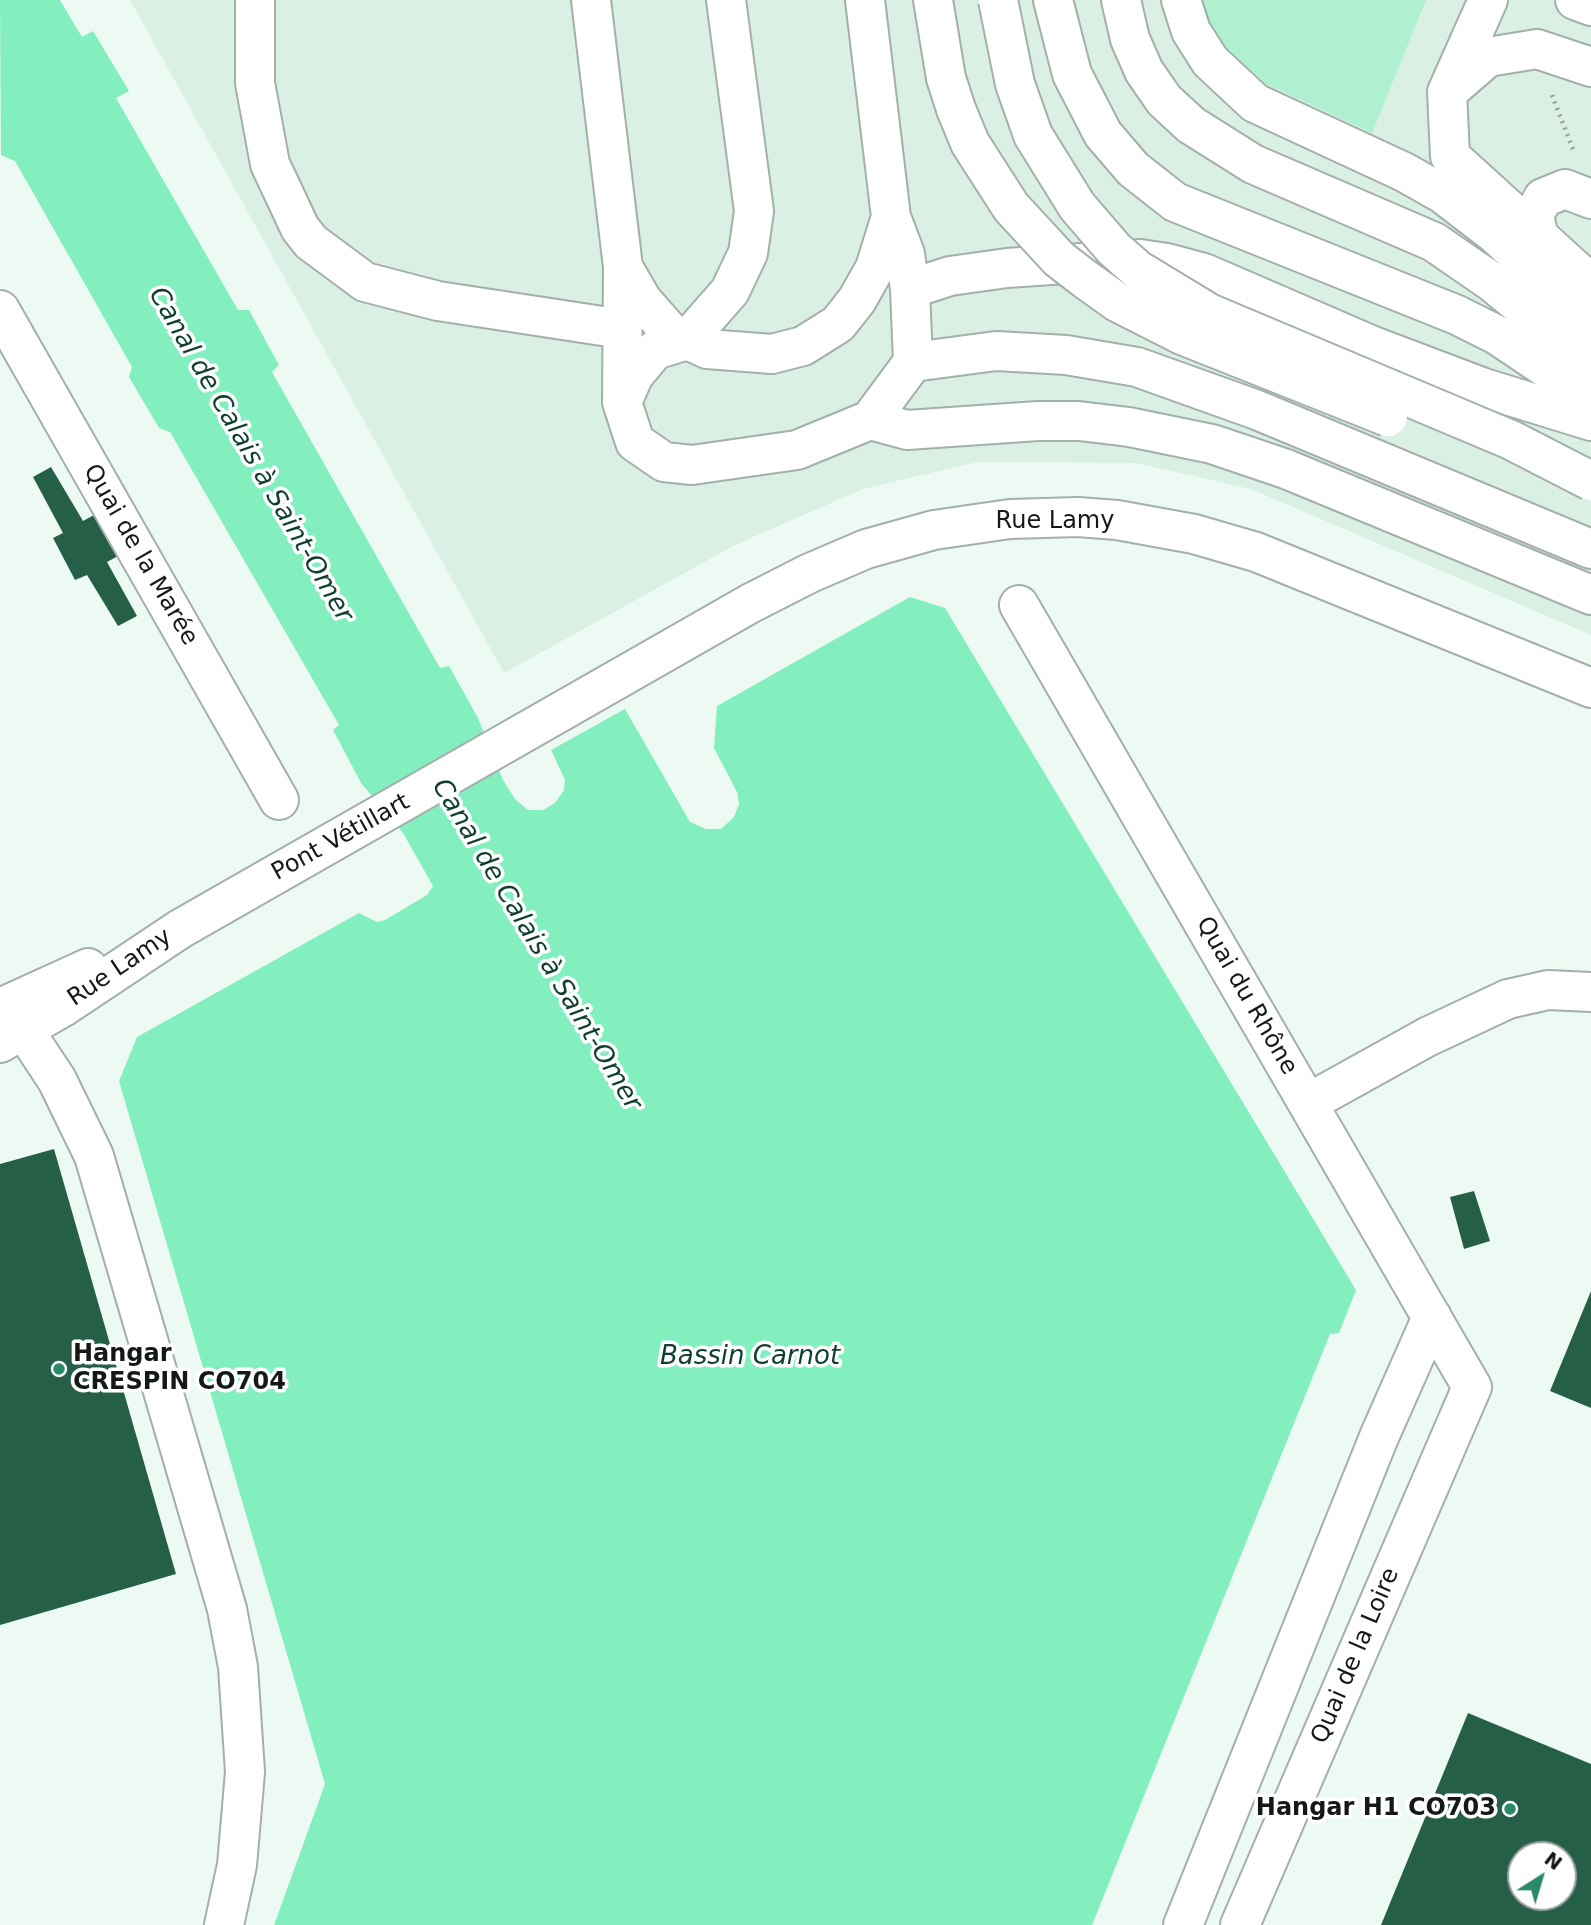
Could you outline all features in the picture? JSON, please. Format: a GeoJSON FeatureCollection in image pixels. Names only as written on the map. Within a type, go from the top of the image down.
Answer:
{"type":"FeatureCollection","features":[{"type":"Feature","properties":{"kind":"street"},"geometry":{"type":"LineString","coordinates":[[255,0],[255,83],[270,164],[300,228],[311,242],[365,282],[438,301],[622,328]]}},
{"type":"Feature","properties":{"kind":"street"},"geometry":{"type":"LineString","coordinates":[[591,0],[623,267],[622,402],[635,442],[664,462],[692,466],[797,450],[870,420],[913,362],[910,289],[905,254],[891,217],[865,0]]}},
{"type":"Feature","properties":{"kind":"street"},"geometry":{"type":"LineString","coordinates":[[622,402],[634,375],[655,350],[687,340],[730,291],[748,253],[754,211],[726,0]]}},
{"type":"Feature","properties":{"kind":"street"},"geometry":{"type":"LineString","coordinates":[[933,0],[946,78],[970,143],[1011,207],[1059,259],[1116,302],[1208,345],[1507,465],[1591,493]]}},
{"type":"Feature","properties":{"kind":"street"},"geometry":{"type":"LineString","coordinates":[[998,0],[1015,84],[1033,135],[1077,206],[1114,249],[1138,270],[1209,313],[1511,440],[1591,481]]}},
{"type":"Feature","properties":{"kind":"street"},"geometry":{"type":"LineString","coordinates":[[1053,0],[1062,45],[1082,97],[1110,143],[1133,169],[1175,202],[1457,315],[1497,335],[1591,398]]}},
{"type":"Feature","properties":{"kind":"street"},"geometry":{"type":"LineString","coordinates":[[1121,0],[1128,32],[1144,71],[1164,100],[1191,125],[1252,164],[1434,242],[1492,282],[1591,363]]}},
{"type":"Feature","properties":{"kind":"street"},"geometry":{"type":"LineString","coordinates":[[1181,0],[1191,31],[1210,61],[1255,103],[1404,172],[1443,194],[1494,234],[1591,322]]}},
{"type":"Feature","properties":{"kind":"street"},"geometry":{"type":"LineString","coordinates":[[1488,0],[1447,92],[1450,156],[1591,284]]}},
{"type":"Feature","properties":{"kind":"street"},"geometry":{"type":"LineString","coordinates":[[1574,0],[1591,6]]}},
{"type":"Feature","properties":{"kind":"street"},"geometry":{"type":"LineString","coordinates":[[1447,92],[1488,57],[1537,49],[1591,68]]}},
{"type":"Feature","properties":{"kind":"street"},"geometry":{"type":"LineString","coordinates":[[1539,238],[1534,215],[1543,198],[1565,189],[1591,199]]}},
{"type":"Feature","properties":{"kind":"street"},"geometry":{"type":"LineString","coordinates":[[623,267],[642,300],[670,332],[707,349],[772,354],[803,346],[838,324],[857,300],[874,268],[891,217]]}},
{"type":"Feature","properties":{"kind":"street"},"geometry":{"type":"LineString","coordinates":[[910,289],[950,276],[1007,268],[1140,259],[1167,263],[1204,273],[1373,346],[1484,388],[1591,421]]}},
{"type":"Feature","properties":{"kind":"street","name":"Quai de la Marée"},"geometry":{"type":"LineString","coordinates":[[1,314],[279,800]]}},
{"type":"Feature","properties":{"kind":"street"},"geometry":{"type":"LineString","coordinates":[[913,362],[996,351],[1066,355],[1137,368],[1257,410],[1591,549]]}},
{"type":"Feature","properties":{"kind":"street"},"geometry":{"type":"LineString","coordinates":[[870,420],[907,430],[1038,421],[1129,427],[1238,452],[1591,595]]}},
{"type":"Feature","properties":{"kind":"street","name":"Rue Lamy"},"geometry":{"type":"LineString","coordinates":[[538,726],[751,603],[835,562],[934,530],[1042,517],[1117,520],[1225,541],[1591,688]]}},
{"type":"Feature","properties":{"kind":"street","name":"Quai du Rhône"},"geometry":{"type":"LineString","coordinates":[[1019,605],[1472,1387]]}},
{"type":"Feature","properties":{"kind":"street","name":"Pont Vétillart"},"geometry":{"type":"LineString","coordinates":[[180,929],[538,726]]}},
{"type":"Feature","properties":{"kind":"street","name":"Rue Lamy"},"geometry":{"type":"LineString","coordinates":[[8,1027],[180,929]]}},
{"type":"Feature","properties":{"kind":"street"},"geometry":{"type":"LineString","coordinates":[[1308,1103],[1427,1037],[1508,999],[1548,990],[1591,992]]}},
{"type":"Feature","properties":{"kind":"street"},"geometry":{"type":"LineString","coordinates":[[8,1027],[57,1080],[94,1156],[226,1609],[238,1667],[246,1772],[237,1865],[224,1925]]}},
{"type":"Feature","properties":{"kind":"street"},"geometry":{"type":"LineString","coordinates":[[1183,1925],[1374,1450],[1432,1317]]}},
{"type":"Feature","properties":{"kind":"street","name":"Quai de la Loire"},"geometry":{"type":"LineString","coordinates":[[1240,1925],[1472,1387]]}},
{"type":"Feature","properties":{"kind":"shaded area"},"geometry":{"type":"Polygon","coordinates":[[[130,0],[1591,0],[1591,635],[1251,489],[1136,463],[977,462],[863,489],[735,545],[504,673],[130,0]]]}},
{"type":"Feature","properties":{"kind":"shaded area"},"geometry":{"type":"Polygon","coordinates":[[[1199,0],[1426,0],[1372,133],[1264,83],[1231,59],[1210,30],[1199,0]]]}},
{"type":"Feature","properties":{"kind":"water","name":"Bassin Carnot"},"geometry":{"type":"Polygon","coordinates":[[[0,0],[60,0],[82,37],[93,31],[129,91],[116,98],[238,310],[249,310],[279,365],[272,372],[440,668],[449,666],[478,718],[503,780],[515,799],[528,810],[543,810],[555,803],[564,790],[565,780],[551,750],[625,709],[690,822],[706,829],[721,829],[734,817],[739,804],[737,792],[714,748],[717,706],[910,597],[945,608],[1356,1290],[1339,1333],[1330,1334],[1092,1925],[274,1925],[325,1784],[119,1081],[137,1037],[359,913],[377,922],[385,920],[427,895],[433,886],[403,833],[361,783],[333,730],[339,725],[170,432],[159,428],[129,377],[132,367],[15,161],[1,155],[0,0]]]}},
{"type":"Feature","properties":{"kind":"building"},"geometry":{"type":"Polygon","coordinates":[[[51,467],[83,521],[94,515],[118,556],[107,562],[137,616],[118,626],[87,575],[75,580],[53,538],[63,533],[33,477],[51,467]]]}},
{"type":"Feature","properties":{"kind":"building","name":"Hangar CRESPIN CO704"},"geometry":{"type":"Polygon","coordinates":[[[54,1149],[176,1574],[0,1625],[0,1164],[54,1149]]]}},
{"type":"Feature","properties":{"kind":"building"},"geometry":{"type":"Polygon","coordinates":[[[1474,1191],[1490,1241],[1464,1249],[1450,1197],[1474,1191]]]}},
{"type":"Feature","properties":{"kind":"building"},"geometry":{"type":"Polygon","coordinates":[[[1591,1291],[1591,1408],[1550,1391],[1591,1291]]]}},
{"type":"Feature","properties":{"kind":"building","name":"Hangar H1 CO703"},"geometry":{"type":"Polygon","coordinates":[[[1468,1713],[1591,1764],[1591,1925],[1381,1925],[1468,1713]]]}},
{"type":"Feature","properties":{"kind":"place","name":"Hangar CRESPIN CO704"},"geometry":{"type":"Point","coordinates":[59,1369]}},
{"type":"Feature","properties":{"kind":"place","name":"Hangar H1 CO703"},"geometry":{"type":"Point","coordinates":[1510,1809]}},
{"type":"Feature","properties":{"kind":"water label","name":"Canal de Calais à Saint-Omer"},"geometry":{"type":"Point","coordinates":[250,455]}},
{"type":"Feature","properties":{"kind":"water label","name":"Canal de Calais à Saint-Omer"},"geometry":{"type":"Point","coordinates":[536,945]}}]}
